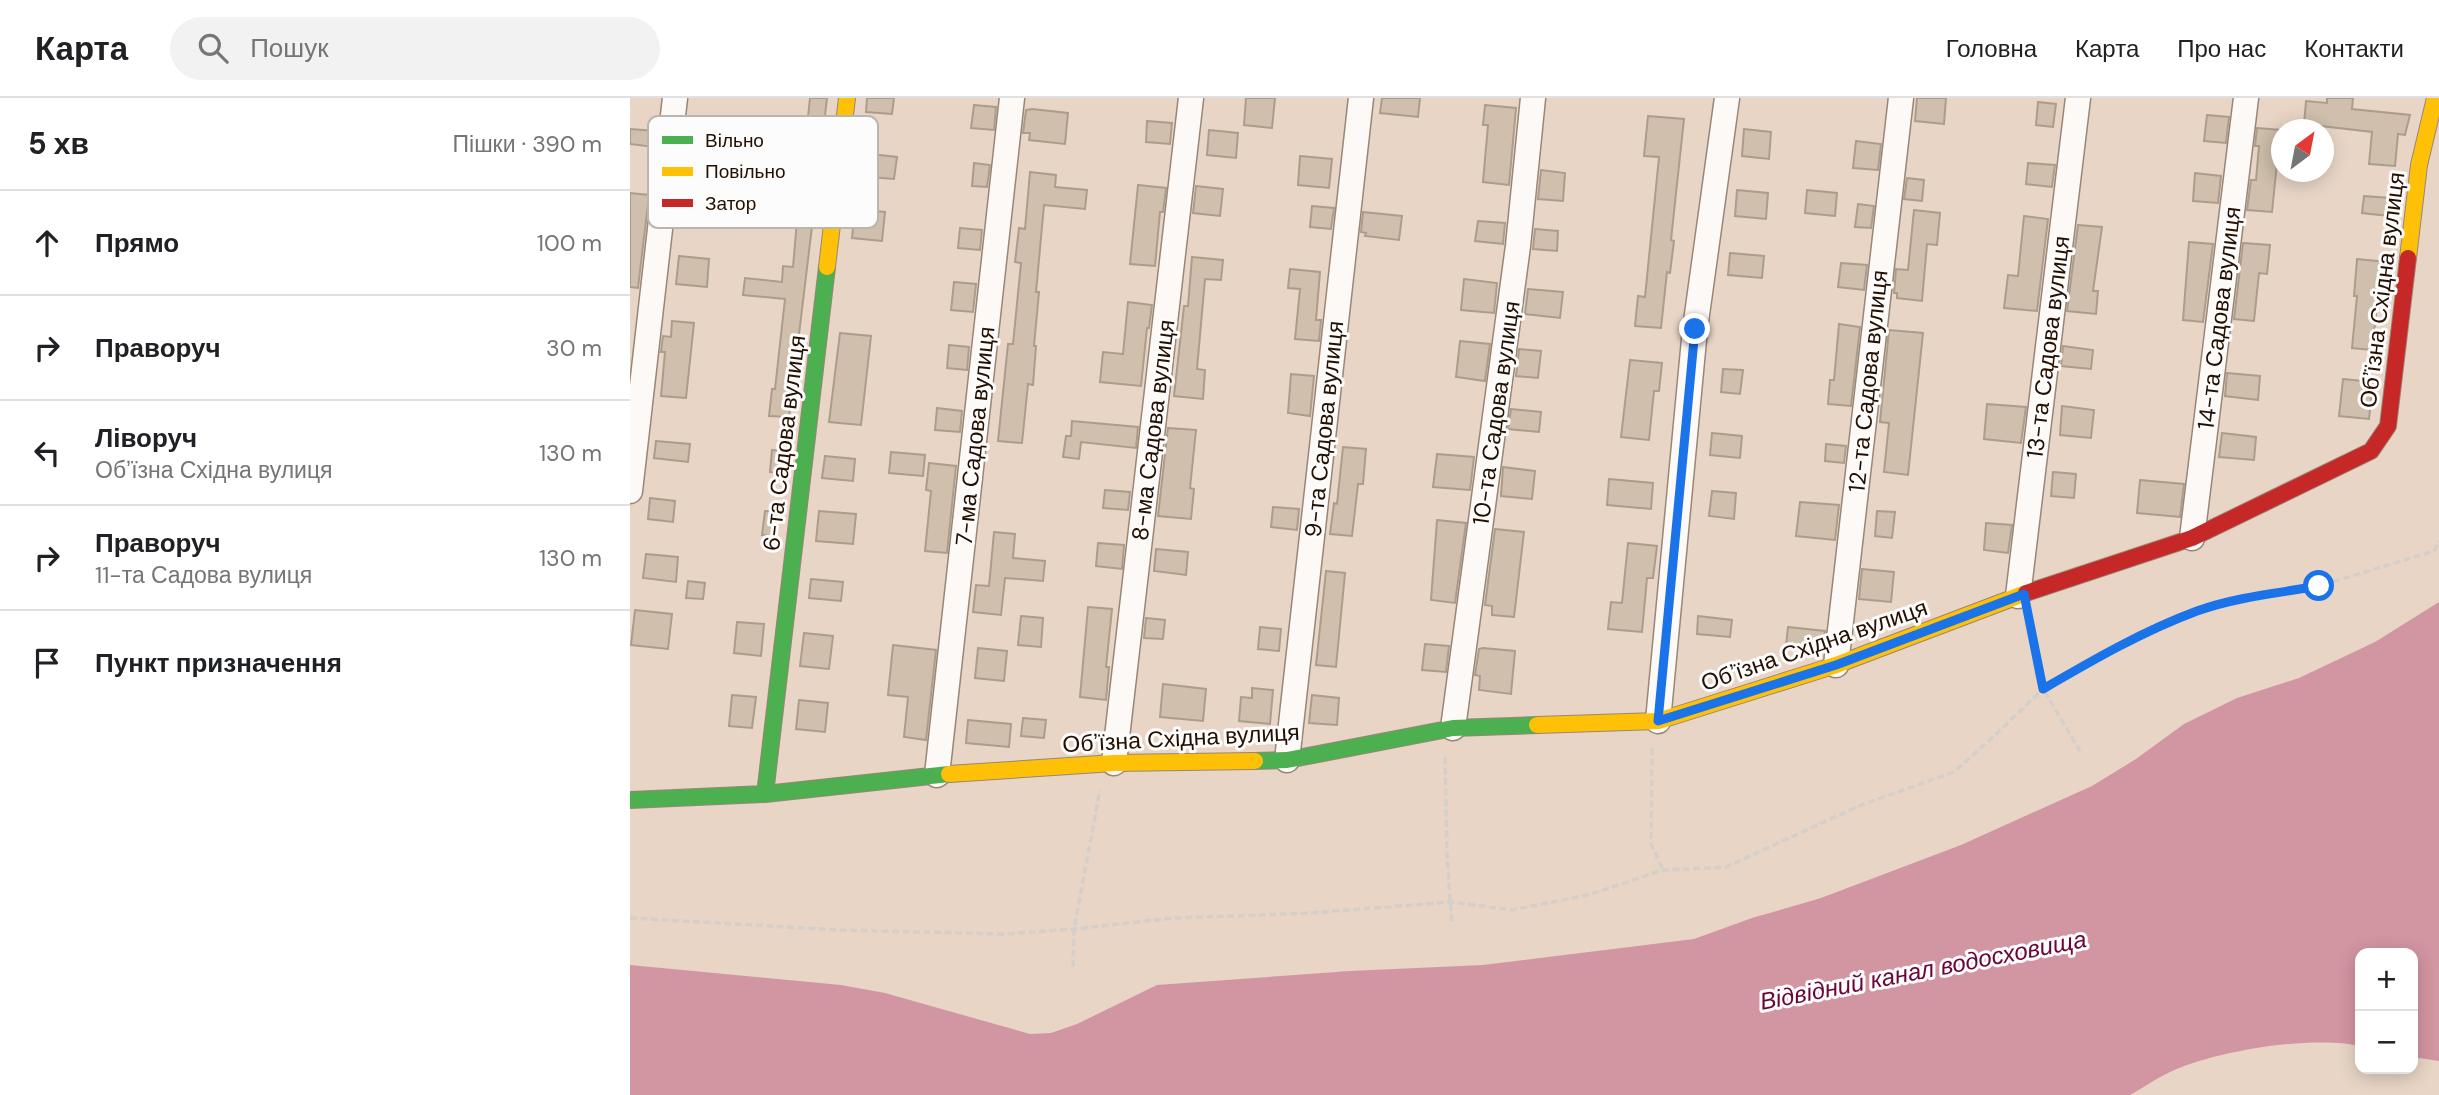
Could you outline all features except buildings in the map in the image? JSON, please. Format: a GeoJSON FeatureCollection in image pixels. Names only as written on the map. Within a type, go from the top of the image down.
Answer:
{"type":"FeatureCollection","features":[{"type":"Feature","properties":{"kind":"street"},"geometry":{"type":"LineString","coordinates":[[673,116],[675,98]]}},
{"type":"Feature","properties":{"kind":"street","name":"6-та Садова вулиця"},"geometry":{"type":"LineString","coordinates":[[845,116],[847,98]]}},
{"type":"Feature","properties":{"kind":"street","name":"7-ма Садова вулиця"},"geometry":{"type":"LineString","coordinates":[[937,775],[1012,98]]}},
{"type":"Feature","properties":{"kind":"street","name":"8-ма Садова вулиця"},"geometry":{"type":"LineString","coordinates":[[1109,763],[1191,98]]}},
{"type":"Feature","properties":{"kind":"street","name":"9-та Садова вулиця"},"geometry":{"type":"LineString","coordinates":[[1287,760],[1361,98]]}},
{"type":"Feature","properties":{"kind":"street","name":"10-та Садова вулиця"},"geometry":{"type":"LineString","coordinates":[[1449,729],[1518,246],[1533,98]]}},
{"type":"Feature","properties":{"kind":"street"},"geometry":{"type":"LineString","coordinates":[[1655,721],[1695,329],[1727,98]]}},
{"type":"Feature","properties":{"kind":"street","name":"12-та Садова вулиця"},"geometry":{"type":"LineString","coordinates":[[1836,665],[1900,98]]}},
{"type":"Feature","properties":{"kind":"street","name":"13-та Садова вулиця"},"geometry":{"type":"LineString","coordinates":[[2021,595],[2078,98]]}},
{"type":"Feature","properties":{"kind":"street","name":"14-та Садова вулиця"},"geometry":{"type":"LineString","coordinates":[[2192,538],[2246,98]]}},
{"type":"Feature","properties":{"kind":"street","name":"Обʼїзна Східна вулиця"},"geometry":{"type":"LineString","coordinates":[[630,800],[765,794],[937,775],[1109,763],[1287,760],[1449,729],[1655,721],[1836,665],[2021,595],[2192,538],[2371,451],[2388,426],[2419,165],[2435,98]]}},
{"type":"Feature","properties":{"kind":"street"},"geometry":{"type":"LineString","coordinates":[[630,491],[660,228]]}},
{"type":"Feature","properties":{"kind":"street","name":"6-та Садова вулиця"},"geometry":{"type":"LineString","coordinates":[[765,794],[832,228]]}},
{"type":"Feature","properties":{"kind":"path"},"geometry":{"type":"LineString","coordinates":[[630,918],[840,930],[1003,934],[1174,918],[1311,913],[1451,902],[1512,910],[1592,894],[1663,870],[1726,867],[1861,805],[1954,772],[2043,689],[2120,645],[2198,611],[2319,586],[2434,551],[2439,541]]}},
{"type":"Feature","properties":{"kind":"path"},"geometry":{"type":"LineString","coordinates":[[2021,595],[2043,689],[2080,751]]}},
{"type":"Feature","properties":{"kind":"path"},"geometry":{"type":"LineString","coordinates":[[1655,721],[1651,844],[1663,870]]}},
{"type":"Feature","properties":{"kind":"path"},"geometry":{"type":"LineString","coordinates":[[1449,729],[1447,857],[1452,925]]}},
{"type":"Feature","properties":{"kind":"path"},"geometry":{"type":"LineString","coordinates":[[1073,967],[1074,929],[1109,763]]}},
{"type":"Feature","properties":{"kind":"water","name":"Відвідний канал водосховища"},"geometry":{"type":"Polygon","coordinates":[[[2439,602],[2439,1061],[2418,1058],[2418,948],[2355,948],[2355,1045],[2316,1042],[2236,1052],[2187,1065],[2163,1075],[2130,1095],[630,1095],[630,965],[841,985],[885,993],[1030,1034],[1051,1033],[1077,1024],[1157,985],[1350,971],[1483,965],[1694,939],[1752,918],[1821,898],[1961,845],[2092,786],[2136,759],[2184,724],[2237,698],[2299,678],[2375,642],[2439,602]]]}},
{"type":"Feature","properties":{"kind":"traffic: fast"},"geometry":{"type":"LineString","coordinates":[[765,794],[827,267]]}},
{"type":"Feature","properties":{"kind":"traffic: fast"},"geometry":{"type":"LineString","coordinates":[[1255,761],[1287,760],[1453,728],[1537,725]]}},
{"type":"Feature","properties":{"kind":"traffic: fast"},"geometry":{"type":"LineString","coordinates":[[630,800],[765,794],[949,774]]}},
{"type":"Feature","properties":{"kind":"traffic: slow"},"geometry":{"type":"LineString","coordinates":[[845,116],[847,98]]}},
{"type":"Feature","properties":{"kind":"traffic: slow"},"geometry":{"type":"LineString","coordinates":[[2408,258],[2419,165],[2435,98]]}},
{"type":"Feature","properties":{"kind":"traffic: slow"},"geometry":{"type":"LineString","coordinates":[[827,267],[832,228]]}},
{"type":"Feature","properties":{"kind":"traffic: slow"},"geometry":{"type":"LineString","coordinates":[[1537,725],[1658,721],[1836,665],[2026,593]]}},
{"type":"Feature","properties":{"kind":"traffic: slow"},"geometry":{"type":"LineString","coordinates":[[949,774],[1114,763],[1255,761]]}},
{"type":"Feature","properties":{"kind":"traffic: jam"},"geometry":{"type":"LineString","coordinates":[[2026,593],[2192,538],[2371,451],[2388,426],[2408,258]]}},
{"type":"Feature","properties":{"kind":"route"},"geometry":{"type":"LineString","coordinates":[[1695,329],[1658,721],[1836,665],[2024,594],[2043,689],[2120,645],[2198,611],[2319,586]]}}]}
